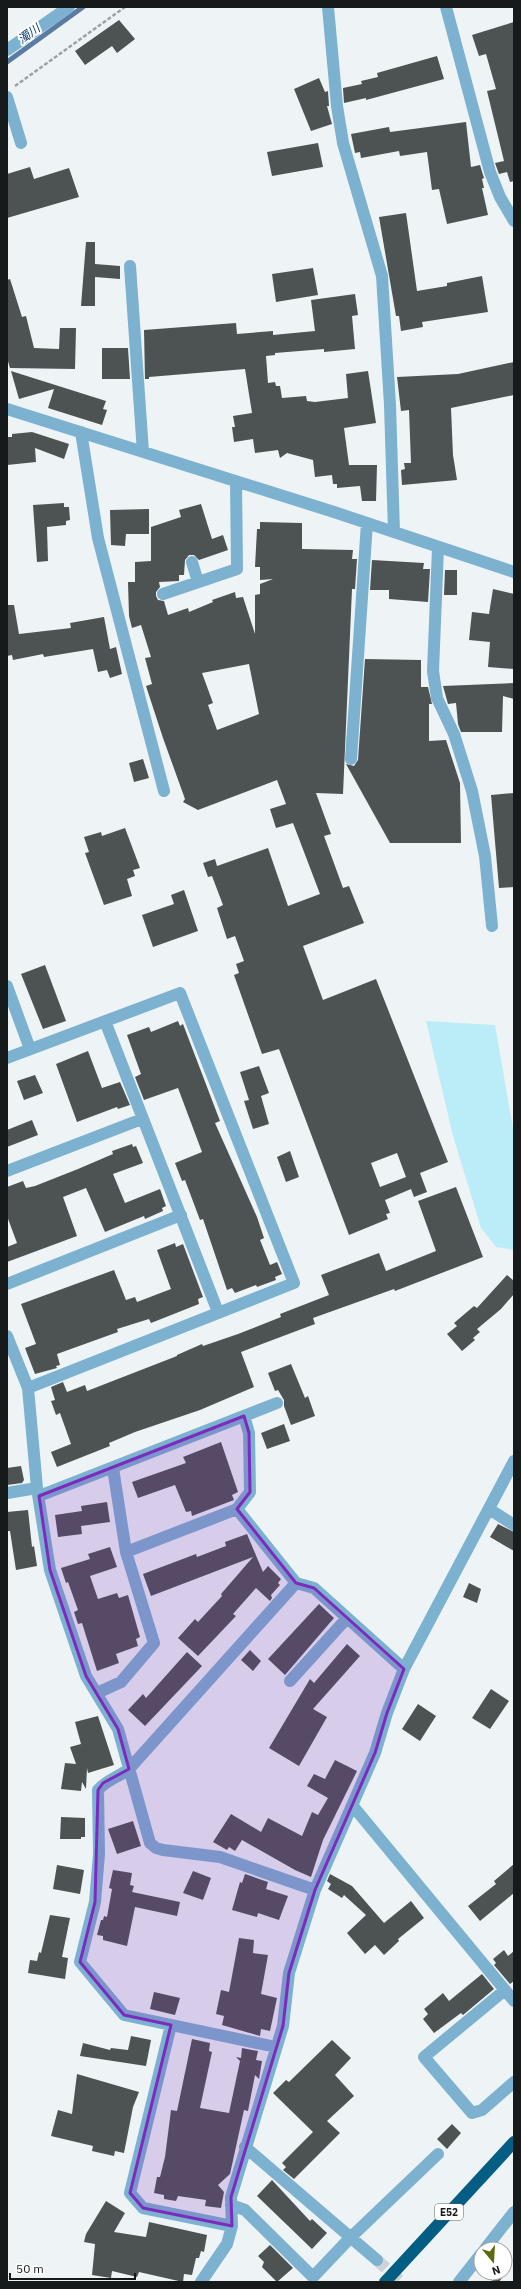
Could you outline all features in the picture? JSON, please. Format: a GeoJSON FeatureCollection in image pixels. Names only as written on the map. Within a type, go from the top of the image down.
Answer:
{"type":"FeatureCollection","features":[{"type":"Feature","properties":{"kind":"highway","name":"E52"},"geometry":{"type":"LineString","coordinates":[[385,2282],[514,2142]]}},
{"type":"Feature","properties":{"kind":"street"},"geometry":{"type":"LineString","coordinates":[[7,50],[69,7]]}},
{"type":"Feature","properties":{"kind":"street"},"geometry":{"type":"LineString","coordinates":[[328,7],[337,106],[343,143],[382,276],[390,405],[394,532]]}},
{"type":"Feature","properties":{"kind":"street"},"geometry":{"type":"LineString","coordinates":[[446,7],[490,172],[500,197],[512,215]]}},
{"type":"Feature","properties":{"kind":"street"},"geometry":{"type":"LineString","coordinates":[[9,93],[21,143]]}},
{"type":"Feature","properties":{"kind":"street"},"geometry":{"type":"LineString","coordinates":[[130,266],[143,452]]}},
{"type":"Feature","properties":{"kind":"street"},"geometry":{"type":"LineString","coordinates":[[7,409],[367,523],[438,548],[514,572]]}},
{"type":"Feature","properties":{"kind":"street"},"geometry":{"type":"LineString","coordinates":[[81,432],[98,538],[164,790]]}},
{"type":"Feature","properties":{"kind":"street"},"geometry":{"type":"LineString","coordinates":[[163,594],[237,569],[236,481]]}},
{"type":"Feature","properties":{"kind":"street"},"geometry":{"type":"LineString","coordinates":[[351,759],[367,523]]}},
{"type":"Feature","properties":{"kind":"street"},"geometry":{"type":"LineString","coordinates":[[438,548],[433,671],[437,698],[454,734],[472,791],[485,856],[492,926]]}},
{"type":"Feature","properties":{"kind":"street"},"geometry":{"type":"LineString","coordinates":[[192,562],[198,582]]}},
{"type":"Feature","properties":{"kind":"street"},"geometry":{"type":"LineString","coordinates":[[7,986],[30,1049]]}},
{"type":"Feature","properties":{"kind":"street"},"geometry":{"type":"LineString","coordinates":[[7,1058],[180,993],[294,1283],[28,1388]]}},
{"type":"Feature","properties":{"kind":"street"},"geometry":{"type":"LineString","coordinates":[[105,1021],[218,1312]]}},
{"type":"Feature","properties":{"kind":"street"},"geometry":{"type":"LineString","coordinates":[[7,1171],[142,1119]]}},
{"type":"Feature","properties":{"kind":"street"},"geometry":{"type":"LineString","coordinates":[[7,1284],[181,1215]]}},
{"type":"Feature","properties":{"kind":"street"},"geometry":{"type":"LineString","coordinates":[[7,1338],[28,1388],[38,1492],[50,1570],[86,1676],[118,1729],[128,1769],[150,1842],[156,1848],[220,1857],[315,1890]]}},
{"type":"Feature","properties":{"kind":"street"},"geometry":{"type":"LineString","coordinates":[[7,1493],[38,1492],[113,1468],[277,1403]]}},
{"type":"Feature","properties":{"kind":"street"},"geometry":{"type":"LineString","coordinates":[[126,1552],[237,1509],[250,1492],[249,1433],[244,1416]]}},
{"type":"Feature","properties":{"kind":"street"},"geometry":{"type":"LineString","coordinates":[[201,2282],[227,2244],[232,2226],[231,2205],[245,2147],[283,2026],[289,1973],[315,1890],[375,1753],[386,1713],[404,1669],[514,1461]]}},
{"type":"Feature","properties":{"kind":"street"},"geometry":{"type":"LineString","coordinates":[[97,1693],[121,1682],[154,1643],[126,1552],[113,1468]]}},
{"type":"Feature","properties":{"kind":"street"},"geometry":{"type":"LineString","coordinates":[[237,1509],[296,1583],[314,1588],[404,1669]]}},
{"type":"Feature","properties":{"kind":"street"},"geometry":{"type":"LineString","coordinates":[[489,1509],[514,1525]]}},
{"type":"Feature","properties":{"kind":"street"},"geometry":{"type":"LineString","coordinates":[[276,2047],[124,2015],[80,1962],[95,1902],[99,1854],[98,1790],[104,1783],[122,1775],[128,1769],[296,1583]]}},
{"type":"Feature","properties":{"kind":"street"},"geometry":{"type":"LineString","coordinates":[[290,1682],[347,1618]]}},
{"type":"Feature","properties":{"kind":"street"},"geometry":{"type":"LineString","coordinates":[[352,1805],[514,2001]]}},
{"type":"Feature","properties":{"kind":"street"},"geometry":{"type":"LineString","coordinates":[[505,1990],[424,2057],[472,2113],[482,2110],[514,2082]]}},
{"type":"Feature","properties":{"kind":"street"},"geometry":{"type":"LineString","coordinates":[[171,2025],[130,2193],[143,2208],[232,2226]]}},
{"type":"Feature","properties":{"kind":"street"},"geometry":{"type":"LineString","coordinates":[[245,2147],[376,2260]]}},
{"type":"Feature","properties":{"kind":"street"},"geometry":{"type":"LineString","coordinates":[[231,2205],[245,2210],[314,2277],[350,2238],[438,2154]]}},
{"type":"Feature","properties":{"kind":"street"},"geometry":{"type":"LineString","coordinates":[[491,2241],[514,2212]]}},
{"type":"Feature","properties":{"kind":"street"},"geometry":{"type":"LineString","coordinates":[[459,2282],[473,2264]]}},
{"type":"Feature","properties":{"kind":"path"},"geometry":{"type":"LineString","coordinates":[[9,93],[125,7]]}},
{"type":"Feature","properties":{"kind":"highlighted area"},"geometry":{"type":"Polygon","coordinates":[[[244,1416],[249,1433],[250,1492],[237,1509],[296,1583],[314,1588],[404,1669],[387,1713],[375,1753],[315,1890],[289,1973],[283,2026],[231,2197],[232,2226],[143,2208],[130,2193],[171,2025],[124,2015],[80,1962],[95,1902],[98,1790],[103,1783],[129,1769],[118,1729],[86,1676],[50,1570],[39,1496],[244,1416]]]}},
{"type":"Feature","properties":{"kind":"shaded area"},"geometry":{"type":"Polygon","coordinates":[[[426,1021],[495,1025],[514,1134],[514,1250],[496,1247],[481,1228],[453,1136],[426,1021]]]}},
{"type":"Feature","properties":{"kind":"building"},"geometry":{"type":"Polygon","coordinates":[[[119,20],[135,39],[117,53],[112,46],[85,65],[75,51],[119,20]]]}},
{"type":"Feature","properties":{"kind":"building"},"geometry":{"type":"Polygon","coordinates":[[[514,22],[514,181],[510,182],[507,172],[499,174],[495,163],[504,161],[487,91],[496,89],[486,54],[479,56],[472,35],[514,22]]]}},
{"type":"Feature","properties":{"kind":"building"},"geometry":{"type":"Polygon","coordinates":[[[437,56],[444,79],[366,100],[366,98],[344,103],[343,88],[362,84],[361,81],[378,77],[377,73],[437,56]]]}},
{"type":"Feature","properties":{"kind":"building"},"geometry":{"type":"Polygon","coordinates":[[[319,78],[325,92],[328,91],[329,106],[327,106],[332,124],[311,131],[294,89],[319,78]]]}},
{"type":"Feature","properties":{"kind":"building"},"geometry":{"type":"Polygon","coordinates":[[[466,122],[471,167],[480,165],[484,178],[482,179],[484,188],[482,188],[488,215],[447,224],[439,189],[432,190],[427,152],[400,156],[399,151],[361,158],[360,152],[355,153],[351,134],[389,127],[390,132],[466,122]]]}},
{"type":"Feature","properties":{"kind":"building"},"geometry":{"type":"Polygon","coordinates":[[[318,143],[323,167],[272,176],[267,152],[318,143]]]}},
{"type":"Feature","properties":{"kind":"building"},"geometry":{"type":"Polygon","coordinates":[[[30,167],[34,179],[69,168],[79,197],[7,218],[7,174],[30,167]]]}},
{"type":"Feature","properties":{"kind":"building"},"geometry":{"type":"Polygon","coordinates":[[[406,213],[417,291],[447,286],[447,283],[482,276],[488,312],[422,322],[423,327],[401,331],[399,316],[396,316],[379,217],[406,213]]]}},
{"type":"Feature","properties":{"kind":"building"},"geometry":{"type":"Polygon","coordinates":[[[86,242],[95,242],[95,264],[120,266],[120,279],[95,277],[95,306],[81,306],[86,242]]]}},
{"type":"Feature","properties":{"kind":"building"},"geometry":{"type":"Polygon","coordinates":[[[313,268],[318,295],[276,302],[272,274],[313,268]]]}},
{"type":"Feature","properties":{"kind":"building"},"geometry":{"type":"Polygon","coordinates":[[[10,279],[22,317],[26,316],[34,348],[59,349],[60,328],[76,328],[75,369],[10,368],[7,358],[7,280],[10,279]]]}},
{"type":"Feature","properties":{"kind":"building"},"geometry":{"type":"Polygon","coordinates":[[[355,294],[358,315],[352,316],[355,349],[324,352],[324,349],[275,353],[275,355],[266,356],[268,383],[275,382],[276,386],[280,386],[282,398],[306,396],[307,401],[315,402],[348,398],[346,374],[368,371],[376,423],[344,428],[349,465],[377,465],[376,501],[362,501],[360,486],[337,488],[337,484],[333,484],[332,475],[315,477],[313,460],[287,453],[280,458],[278,450],[255,453],[253,439],[234,442],[232,427],[235,427],[233,416],[252,413],[245,369],[149,377],[149,379],[145,379],[144,330],[236,323],[237,334],[273,331],[273,335],[315,331],[311,300],[355,294]]]}},
{"type":"Feature","properties":{"kind":"building"},"geometry":{"type":"Polygon","coordinates":[[[102,348],[128,348],[130,379],[102,379],[102,348]]]}},
{"type":"Feature","properties":{"kind":"building"},"geometry":{"type":"Polygon","coordinates":[[[514,362],[514,395],[451,408],[453,455],[457,480],[402,485],[401,470],[405,469],[404,463],[411,463],[409,410],[401,411],[397,377],[458,374],[514,362]]]}},
{"type":"Feature","properties":{"kind":"building"},"geometry":{"type":"Polygon","coordinates":[[[11,371],[106,401],[103,409],[107,410],[102,425],[48,408],[54,389],[19,399],[11,371]]]}},
{"type":"Feature","properties":{"kind":"building"},"geometry":{"type":"Polygon","coordinates":[[[32,432],[69,444],[64,459],[35,448],[36,462],[7,465],[7,437],[12,437],[12,434],[32,432]]]}},
{"type":"Feature","properties":{"kind":"building"},"geometry":{"type":"Polygon","coordinates":[[[64,503],[64,507],[69,507],[70,520],[66,521],[66,525],[47,527],[48,561],[37,562],[33,505],[64,503]]]}},
{"type":"Feature","properties":{"kind":"building"},"geometry":{"type":"Polygon","coordinates":[[[201,504],[212,539],[223,535],[228,550],[199,560],[194,555],[189,555],[185,560],[184,575],[179,575],[179,581],[159,582],[160,587],[156,592],[156,596],[158,600],[164,601],[168,615],[188,608],[189,612],[213,602],[212,600],[235,592],[236,598],[243,597],[255,634],[255,595],[260,594],[260,584],[273,579],[260,580],[260,567],[255,567],[257,529],[260,529],[260,522],[302,523],[302,549],[353,550],[352,559],[357,559],[355,589],[352,589],[343,794],[316,793],[331,834],[324,836],[343,888],[349,886],[364,923],[303,946],[323,1000],[376,979],[448,1162],[420,1173],[427,1192],[414,1197],[411,1189],[385,1200],[390,1213],[386,1214],[388,1219],[349,1235],[279,1049],[262,1054],[234,975],[239,973],[236,964],[244,961],[235,936],[227,939],[217,908],[223,905],[212,876],[208,877],[203,863],[215,859],[217,866],[268,848],[288,906],[320,894],[293,823],[276,828],[270,809],[286,804],[277,780],[198,810],[183,802],[185,799],[146,686],[152,684],[145,658],[151,657],[141,625],[132,628],[129,616],[128,582],[135,582],[135,562],[151,561],[151,527],[181,517],[179,510],[201,504]],[[249,664],[202,673],[213,703],[208,705],[217,730],[259,714],[249,664]],[[397,1153],[371,1163],[380,1187],[406,1177],[397,1153]]]}},
{"type":"Feature","properties":{"kind":"building"},"geometry":{"type":"Polygon","coordinates":[[[149,509],[149,534],[126,534],[125,546],[111,545],[110,510],[149,509]]]}},
{"type":"Feature","properties":{"kind":"building"},"geometry":{"type":"Polygon","coordinates":[[[372,560],[424,563],[423,569],[430,569],[428,602],[389,599],[389,590],[370,590],[372,560]]]}},
{"type":"Feature","properties":{"kind":"building"},"geometry":{"type":"Polygon","coordinates":[[[445,570],[457,570],[457,595],[444,595],[445,570]]]}},
{"type":"Feature","properties":{"kind":"building"},"geometry":{"type":"Polygon","coordinates":[[[493,589],[514,594],[514,669],[488,667],[490,642],[469,640],[472,612],[489,614],[493,589]]]}},
{"type":"Feature","properties":{"kind":"building"},"geometry":{"type":"Polygon","coordinates":[[[7,605],[14,605],[19,634],[71,628],[70,623],[104,617],[110,649],[116,647],[122,674],[110,678],[107,670],[98,672],[93,649],[44,657],[43,654],[13,660],[12,655],[7,656],[7,605]]]}},
{"type":"Feature","properties":{"kind":"building"},"geometry":{"type":"Polygon","coordinates":[[[365,659],[421,660],[421,687],[428,687],[432,704],[429,704],[429,741],[446,740],[460,783],[461,843],[390,843],[346,764],[354,766],[358,760],[365,659]]]}},
{"type":"Feature","properties":{"kind":"building"},"geometry":{"type":"Polygon","coordinates":[[[514,683],[514,699],[503,696],[502,732],[461,732],[458,724],[456,703],[448,704],[443,686],[514,683]]]}},
{"type":"Feature","properties":{"kind":"building"},"geometry":{"type":"Polygon","coordinates":[[[143,759],[149,778],[134,782],[129,763],[143,759]]]}},
{"type":"Feature","properties":{"kind":"building"},"geometry":{"type":"Polygon","coordinates":[[[514,793],[514,887],[499,888],[491,795],[514,793]]]}},
{"type":"Feature","properties":{"kind":"building"},"geometry":{"type":"Polygon","coordinates":[[[125,828],[140,868],[133,870],[135,876],[127,879],[132,896],[104,905],[85,853],[89,852],[84,837],[101,832],[102,836],[125,828]]]}},
{"type":"Feature","properties":{"kind":"building"},"geometry":{"type":"Polygon","coordinates":[[[184,890],[198,931],[153,947],[142,915],[174,904],[171,895],[184,890]]]}},
{"type":"Feature","properties":{"kind":"building"},"geometry":{"type":"Polygon","coordinates":[[[45,965],[66,1021],[43,1029],[21,974],[45,965]]]}},
{"type":"Feature","properties":{"kind":"building"},"geometry":{"type":"Polygon","coordinates":[[[178,1021],[180,1026],[183,1024],[220,1121],[215,1123],[257,1217],[264,1238],[260,1240],[270,1265],[277,1262],[282,1274],[275,1277],[276,1280],[257,1287],[256,1285],[235,1293],[232,1288],[227,1290],[203,1219],[200,1220],[185,1180],[182,1181],[175,1163],[202,1152],[178,1088],[144,1100],[135,1077],[141,1074],[127,1035],[149,1027],[151,1032],[178,1021]]]}},
{"type":"Feature","properties":{"kind":"building"},"geometry":{"type":"Polygon","coordinates":[[[88,1051],[102,1088],[120,1082],[130,1105],[118,1109],[117,1107],[77,1122],[56,1064],[88,1051]]]}},
{"type":"Feature","properties":{"kind":"building"},"geometry":{"type":"Polygon","coordinates":[[[259,1066],[269,1093],[261,1096],[269,1124],[253,1129],[244,1101],[249,1100],[240,1072],[259,1066]]]}},
{"type":"Feature","properties":{"kind":"building"},"geometry":{"type":"Polygon","coordinates":[[[35,1075],[43,1093],[24,1100],[17,1081],[35,1075]]]}},
{"type":"Feature","properties":{"kind":"building"},"geometry":{"type":"Polygon","coordinates":[[[32,1120],[38,1135],[7,1147],[7,1130],[32,1120]]]}},
{"type":"Feature","properties":{"kind":"building"},"geometry":{"type":"Polygon","coordinates":[[[132,1144],[133,1147],[136,1146],[143,1163],[113,1174],[125,1203],[160,1189],[166,1206],[162,1208],[163,1211],[145,1219],[144,1216],[105,1232],[86,1188],[63,1197],[77,1236],[7,1262],[7,1247],[17,1243],[7,1216],[7,1187],[23,1181],[26,1188],[35,1186],[113,1154],[112,1151],[132,1144]]]}},
{"type":"Feature","properties":{"kind":"building"},"geometry":{"type":"Polygon","coordinates":[[[290,1151],[299,1177],[286,1182],[277,1157],[290,1151]]]}},
{"type":"Feature","properties":{"kind":"building"},"geometry":{"type":"Polygon","coordinates":[[[456,1187],[483,1257],[395,1291],[394,1289],[313,1318],[315,1324],[241,1352],[254,1387],[200,1410],[135,1432],[109,1443],[110,1446],[57,1467],[51,1452],[71,1444],[60,1413],[56,1415],[51,1401],[55,1400],[51,1387],[63,1382],[67,1392],[85,1385],[87,1391],[177,1356],[202,1344],[203,1346],[281,1317],[280,1314],[329,1295],[321,1275],[379,1253],[386,1271],[436,1251],[418,1201],[456,1187]]]}},
{"type":"Feature","properties":{"kind":"building"},"geometry":{"type":"Polygon","coordinates":[[[175,1243],[176,1247],[183,1244],[203,1297],[198,1299],[199,1304],[151,1323],[149,1319],[117,1329],[118,1332],[57,1354],[60,1365],[56,1366],[57,1368],[35,1374],[25,1348],[36,1344],[21,1304],[114,1270],[126,1300],[135,1297],[137,1302],[171,1289],[157,1250],[175,1243]]]}},
{"type":"Feature","properties":{"kind":"building"},"geometry":{"type":"Polygon","coordinates":[[[507,1275],[514,1281],[514,1294],[501,1309],[477,1329],[480,1332],[473,1338],[475,1340],[462,1351],[447,1334],[457,1326],[454,1323],[474,1306],[477,1308],[507,1275]]]}},
{"type":"Feature","properties":{"kind":"building"},"geometry":{"type":"Polygon","coordinates":[[[291,1364],[305,1398],[308,1396],[315,1416],[291,1425],[284,1406],[284,1400],[278,1390],[275,1391],[268,1373],[291,1364]]]}},
{"type":"Feature","properties":{"kind":"building"},"geometry":{"type":"Polygon","coordinates":[[[284,1424],[290,1441],[267,1449],[261,1433],[284,1424]]]}},
{"type":"Feature","properties":{"kind":"building"},"geometry":{"type":"Polygon","coordinates":[[[221,1442],[238,1492],[232,1495],[234,1500],[192,1516],[191,1511],[186,1512],[175,1485],[138,1498],[132,1482],[186,1463],[183,1457],[221,1442]]]}},
{"type":"Feature","properties":{"kind":"building"},"geometry":{"type":"Polygon","coordinates":[[[21,1466],[24,1480],[22,1483],[7,1485],[7,1468],[21,1466]]]}},
{"type":"Feature","properties":{"kind":"building"},"geometry":{"type":"Polygon","coordinates":[[[107,1502],[110,1522],[81,1526],[82,1534],[58,1537],[55,1515],[82,1511],[81,1506],[107,1502]]]}},
{"type":"Feature","properties":{"kind":"building"},"geometry":{"type":"Polygon","coordinates":[[[28,1510],[32,1547],[34,1546],[37,1566],[16,1570],[10,1531],[8,1531],[7,1512],[28,1510]]]}},
{"type":"Feature","properties":{"kind":"building"},"geometry":{"type":"Polygon","coordinates":[[[498,1524],[514,1532],[514,1551],[490,1537],[498,1524]]]}},
{"type":"Feature","properties":{"kind":"building"},"geometry":{"type":"Polygon","coordinates":[[[247,1534],[263,1572],[268,1566],[281,1579],[278,1583],[280,1585],[271,1595],[272,1598],[270,1601],[256,1588],[233,1614],[236,1616],[198,1656],[178,1638],[195,1619],[198,1622],[222,1596],[221,1594],[253,1557],[151,1596],[143,1574],[196,1554],[197,1557],[226,1546],[225,1542],[247,1534]]]}},
{"type":"Feature","properties":{"kind":"building"},"geometry":{"type":"Polygon","coordinates":[[[110,1547],[117,1567],[90,1576],[98,1599],[117,1593],[119,1598],[128,1595],[140,1637],[136,1639],[138,1646],[116,1654],[119,1663],[97,1671],[82,1623],[78,1624],[74,1612],[78,1610],[68,1582],[66,1583],[61,1568],[90,1559],[88,1554],[110,1547]]]}},
{"type":"Feature","properties":{"kind":"building"},"geometry":{"type":"Polygon","coordinates":[[[469,1583],[481,1589],[477,1603],[463,1597],[469,1583]]]}},
{"type":"Feature","properties":{"kind":"building"},"geometry":{"type":"Polygon","coordinates":[[[319,1604],[334,1618],[285,1675],[268,1659],[319,1604]]]}},
{"type":"Feature","properties":{"kind":"building"},"geometry":{"type":"Polygon","coordinates":[[[347,1644],[360,1656],[313,1709],[327,1717],[299,1766],[269,1748],[310,1679],[314,1683],[347,1644]]]}},
{"type":"Feature","properties":{"kind":"building"},"geometry":{"type":"Polygon","coordinates":[[[250,1650],[261,1661],[253,1671],[241,1660],[250,1650]]]}},
{"type":"Feature","properties":{"kind":"building"},"geometry":{"type":"Polygon","coordinates":[[[187,1652],[202,1666],[145,1726],[128,1710],[143,1694],[146,1698],[187,1652]]]}},
{"type":"Feature","properties":{"kind":"building"},"geometry":{"type":"Polygon","coordinates":[[[491,1689],[509,1701],[490,1729],[472,1718],[491,1689]]]}},
{"type":"Feature","properties":{"kind":"building"},"geometry":{"type":"Polygon","coordinates":[[[418,1704],[436,1716],[420,1741],[402,1729],[418,1704]]]}},
{"type":"Feature","properties":{"kind":"building"},"geometry":{"type":"Polygon","coordinates":[[[98,1716],[114,1765],[88,1773],[87,1768],[86,1789],[82,1782],[81,1791],[61,1789],[65,1763],[76,1764],[70,1747],[81,1744],[75,1722],[98,1716]]]}},
{"type":"Feature","properties":{"kind":"building"},"geometry":{"type":"Polygon","coordinates":[[[335,1760],[357,1771],[323,1840],[311,1877],[295,1870],[242,1840],[235,1851],[229,1847],[227,1850],[213,1842],[231,1814],[261,1832],[268,1818],[302,1836],[312,1812],[318,1815],[328,1798],[307,1786],[314,1774],[325,1779],[335,1760]]]}},
{"type":"Feature","properties":{"kind":"building"},"geometry":{"type":"Polygon","coordinates":[[[61,1817],[85,1818],[85,1837],[81,1837],[81,1839],[60,1839],[61,1817]]]}},
{"type":"Feature","properties":{"kind":"building"},"geometry":{"type":"Polygon","coordinates":[[[133,1821],[141,1846],[117,1854],[108,1829],[133,1821]]]}},
{"type":"Feature","properties":{"kind":"building"},"geometry":{"type":"Polygon","coordinates":[[[514,1864],[514,1893],[480,1921],[468,1906],[496,1884],[494,1881],[514,1864]]]}},
{"type":"Feature","properties":{"kind":"building"},"geometry":{"type":"Polygon","coordinates":[[[57,1865],[84,1870],[80,1894],[53,1889],[57,1865]]]}},
{"type":"Feature","properties":{"kind":"building"},"geometry":{"type":"Polygon","coordinates":[[[113,1870],[132,1873],[130,1885],[134,1886],[132,1892],[180,1902],[177,1916],[135,1907],[127,1946],[103,1940],[103,1936],[97,1935],[101,1920],[103,1920],[104,1916],[107,1917],[112,1889],[109,1888],[113,1870]]]}},
{"type":"Feature","properties":{"kind":"building"},"geometry":{"type":"Polygon","coordinates":[[[193,1871],[211,1878],[203,1900],[183,1893],[193,1871]]]}},
{"type":"Feature","properties":{"kind":"building"},"geometry":{"type":"Polygon","coordinates":[[[245,1874],[268,1882],[266,1889],[288,1896],[279,1920],[258,1913],[257,1917],[232,1910],[240,1882],[242,1883],[245,1874]]]}},
{"type":"Feature","properties":{"kind":"building"},"geometry":{"type":"Polygon","coordinates":[[[330,1874],[352,1886],[384,1923],[411,1901],[424,1918],[398,1939],[399,1941],[384,1955],[375,1945],[365,1954],[347,1933],[366,1915],[344,1895],[342,1898],[328,1889],[331,1884],[327,1881],[330,1874]]]}},
{"type":"Feature","properties":{"kind":"building"},"geometry":{"type":"Polygon","coordinates":[[[50,1915],[70,1918],[62,1957],[68,1958],[65,1979],[28,1973],[30,1960],[37,1961],[39,1952],[41,1953],[50,1915]]]}},
{"type":"Feature","properties":{"kind":"building"},"geometry":{"type":"Polygon","coordinates":[[[239,1938],[254,1940],[253,1953],[268,1955],[261,1994],[277,1998],[270,2031],[261,2029],[260,2036],[222,2025],[224,2016],[216,2014],[221,1990],[229,1992],[239,1938]]]}},
{"type":"Feature","properties":{"kind":"building"},"geometry":{"type":"Polygon","coordinates":[[[504,1950],[508,1956],[514,1951],[514,1981],[510,1984],[494,1965],[496,1963],[493,1959],[504,1950]]]}},
{"type":"Feature","properties":{"kind":"building"},"geometry":{"type":"Polygon","coordinates":[[[482,1974],[494,1989],[463,2015],[461,2013],[434,2033],[423,2019],[428,2014],[424,2009],[443,1993],[449,2001],[482,1974]]]}},
{"type":"Feature","properties":{"kind":"building"},"geometry":{"type":"Polygon","coordinates":[[[154,1992],[180,1998],[175,2015],[150,2009],[154,1992]]]}},
{"type":"Feature","properties":{"kind":"building"},"geometry":{"type":"Polygon","coordinates":[[[131,2036],[151,2040],[146,2066],[80,2056],[83,2043],[110,2050],[111,2048],[128,2050],[131,2036]]]}},
{"type":"Feature","properties":{"kind":"building"},"geometry":{"type":"Polygon","coordinates":[[[192,2039],[210,2043],[209,2051],[212,2052],[200,2108],[229,2113],[240,2061],[236,2057],[241,2058],[242,2048],[258,2051],[256,2060],[262,2061],[259,2079],[255,2075],[248,2111],[244,2110],[230,2174],[218,2185],[224,2192],[221,2208],[205,2206],[206,2200],[178,2196],[176,2201],[164,2199],[164,2195],[154,2193],[157,2177],[160,2177],[165,2157],[171,2110],[177,2111],[192,2039]]]}},
{"type":"Feature","properties":{"kind":"building"},"geometry":{"type":"Polygon","coordinates":[[[332,2040],[351,2058],[335,2075],[354,2096],[327,2121],[340,2133],[294,2179],[283,2170],[286,2167],[282,2163],[313,2132],[273,2093],[286,2080],[289,2082],[332,2040]]]}},
{"type":"Feature","properties":{"kind":"building"},"geometry":{"type":"Polygon","coordinates":[[[77,2074],[139,2092],[133,2107],[124,2153],[115,2151],[114,2156],[92,2151],[93,2146],[51,2136],[58,2110],[72,2114],[77,2074]]]}},
{"type":"Feature","properties":{"kind":"building"},"geometry":{"type":"Polygon","coordinates":[[[452,2124],[461,2133],[447,2149],[437,2139],[452,2124]]]}},
{"type":"Feature","properties":{"kind":"building"},"geometry":{"type":"Polygon","coordinates":[[[272,2180],[310,2221],[312,2219],[327,2233],[312,2249],[257,2196],[272,2180]]]}},
{"type":"Feature","properties":{"kind":"building"},"geometry":{"type":"Polygon","coordinates":[[[106,2201],[125,2213],[114,2232],[146,2237],[149,2222],[207,2235],[204,2252],[201,2251],[199,2258],[196,2258],[192,2275],[184,2274],[183,2282],[139,2272],[137,2277],[112,2271],[111,2278],[92,2275],[95,2244],[84,2242],[86,2234],[106,2201]]]}},
{"type":"Feature","properties":{"kind":"building"},"geometry":{"type":"Polygon","coordinates":[[[270,2245],[293,2268],[277,2282],[262,2267],[264,2262],[258,2256],[270,2245]]]}},
{"type":"Feature","properties":{"kind":"waterway","name":"濁川"},"geometry":{"type":"LineString","coordinates":[[7,62],[83,7]]}},
{"type":"Feature","properties":{"kind":"tunnel"},"geometry":{"type":"LineString","coordinates":[[377,2260],[401,2282]]}}]}
